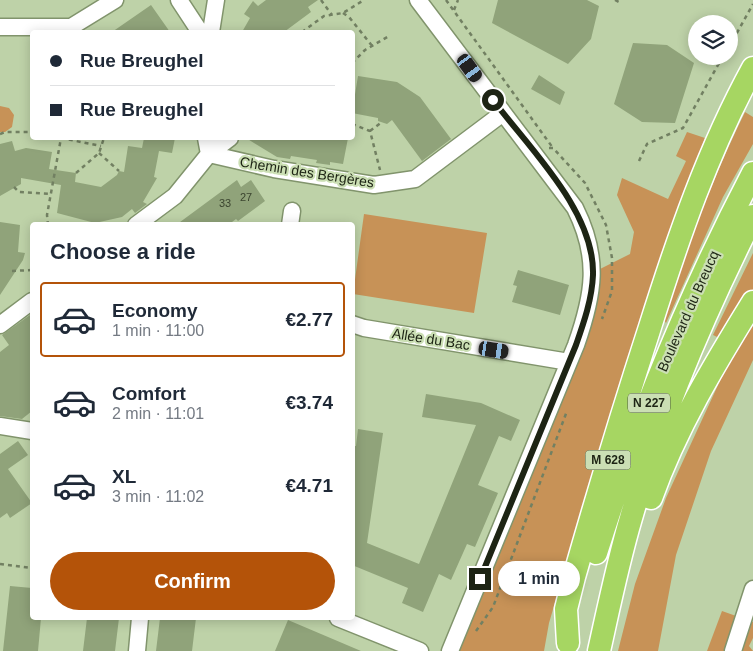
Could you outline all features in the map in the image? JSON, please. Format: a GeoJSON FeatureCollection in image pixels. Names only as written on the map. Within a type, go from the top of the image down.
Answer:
{"type":"FeatureCollection","features":[{"type":"Feature","properties":{"kind":"highway","name":"M 628"},"geometry":{"type":"LineString","coordinates":[[567,647],[566,609],[574,577],[642,351],[687,214],[707,162],[753,68]]}},
{"type":"Feature","properties":{"kind":"highway","name":"Boulevard du Breucq"},"geometry":{"type":"LineString","coordinates":[[567,647],[610,510],[645,412],[680,328],[753,174]]}},
{"type":"Feature","properties":{"kind":"highway","name":"Boulevard du Breucq"},"geometry":{"type":"LineString","coordinates":[[599,648],[630,518],[670,399],[703,320],[753,216]]}},
{"type":"Feature","properties":{"kind":"highway"},"geometry":{"type":"LineString","coordinates":[[599,648],[669,453],[714,365],[753,302]]}},
{"type":"Feature","properties":{"kind":"street"},"geometry":{"type":"LineString","coordinates":[[0,27],[70,28],[115,0]]}},
{"type":"Feature","properties":{"kind":"street"},"geometry":{"type":"LineString","coordinates":[[179,0],[199,30]]}},
{"type":"Feature","properties":{"kind":"street"},"geometry":{"type":"LineString","coordinates":[[211,30],[216,0]]}},
{"type":"Feature","properties":{"kind":"street"},"geometry":{"type":"LineString","coordinates":[[418,0],[575,208],[589,240],[592,258],[592,290],[586,317],[450,651]]}},
{"type":"Feature","properties":{"kind":"street","name":"Chemin des Bergères"},"geometry":{"type":"LineString","coordinates":[[209,154],[274,169],[374,185],[414,179],[503,113]]}},
{"type":"Feature","properties":{"kind":"street"},"geometry":{"type":"LineString","coordinates":[[206,140],[209,154]]}},
{"type":"Feature","properties":{"kind":"street","name":"Chemin des Bergères"},"geometry":{"type":"LineString","coordinates":[[140,222],[175,196],[209,154],[227,140]]}},
{"type":"Feature","properties":{"kind":"street"},"geometry":{"type":"LineString","coordinates":[[0,324],[30,302]]}},
{"type":"Feature","properties":{"kind":"street","name":"Allée du Bac"},"geometry":{"type":"LineString","coordinates":[[355,325],[569,362]]}},
{"type":"Feature","properties":{"kind":"street"},"geometry":{"type":"LineString","coordinates":[[0,426],[30,431]]}},
{"type":"Feature","properties":{"kind":"street"},"geometry":{"type":"LineString","coordinates":[[733,651],[753,589]]}},
{"type":"Feature","properties":{"kind":"street"},"geometry":{"type":"LineString","coordinates":[[137,651],[140,620]]}},
{"type":"Feature","properties":{"kind":"street"},"geometry":{"type":"LineString","coordinates":[[343,620],[420,651]]}},
{"type":"Feature","properties":{"kind":"path"},"geometry":{"type":"LineString","coordinates":[[321,0],[332,15]]}},
{"type":"Feature","properties":{"kind":"path"},"geometry":{"type":"LineString","coordinates":[[305,30],[324,16],[342,13],[364,0]]}},
{"type":"Feature","properties":{"kind":"path"},"geometry":{"type":"LineString","coordinates":[[446,0],[553,148]]}},
{"type":"Feature","properties":{"kind":"path"},"geometry":{"type":"LineString","coordinates":[[454,10],[458,0]]}},
{"type":"Feature","properties":{"kind":"path"},"geometry":{"type":"LineString","coordinates":[[615,0],[621,3]]}},
{"type":"Feature","properties":{"kind":"path"},"geometry":{"type":"LineString","coordinates":[[738,31],[753,4]]}},
{"type":"Feature","properties":{"kind":"path"},"geometry":{"type":"LineString","coordinates":[[342,13],[349,17],[372,47]]}},
{"type":"Feature","properties":{"kind":"path"},"geometry":{"type":"LineString","coordinates":[[355,60],[365,50],[389,36]]}},
{"type":"Feature","properties":{"kind":"path"},"geometry":{"type":"LineString","coordinates":[[639,161],[647,144],[683,128],[718,65]]}},
{"type":"Feature","properties":{"kind":"path"},"geometry":{"type":"LineString","coordinates":[[370,131],[382,122]]}},
{"type":"Feature","properties":{"kind":"path"},"geometry":{"type":"LineString","coordinates":[[355,125],[370,131]]}},
{"type":"Feature","properties":{"kind":"path"},"geometry":{"type":"LineString","coordinates":[[370,131],[384,183]]}},
{"type":"Feature","properties":{"kind":"path"},"geometry":{"type":"LineString","coordinates":[[0,134],[5,132],[30,132]]}},
{"type":"Feature","properties":{"kind":"path"},"geometry":{"type":"LineString","coordinates":[[48,222],[47,216],[60,140]]}},
{"type":"Feature","properties":{"kind":"path"},"geometry":{"type":"LineString","coordinates":[[70,140],[101,146]]}},
{"type":"Feature","properties":{"kind":"path"},"geometry":{"type":"LineString","coordinates":[[76,173],[99,153],[102,140]]}},
{"type":"Feature","properties":{"kind":"path"},"geometry":{"type":"LineString","coordinates":[[99,153],[119,171]]}},
{"type":"Feature","properties":{"kind":"path"},"geometry":{"type":"LineString","coordinates":[[14,187],[19,192],[51,194]]}},
{"type":"Feature","properties":{"kind":"path"},"geometry":{"type":"LineString","coordinates":[[12,271],[30,270]]}},
{"type":"Feature","properties":{"kind":"path"},"geometry":{"type":"LineString","coordinates":[[0,564],[30,568]]}},
{"type":"Feature","properties":{"kind":"shaded area"},"geometry":{"type":"Polygon","coordinates":[[[0,106],[9,108],[14,115],[12,127],[5,132],[0,132],[0,106]]]}},
{"type":"Feature","properties":{"kind":"shaded area"},"geometry":{"type":"Polygon","coordinates":[[[745,112],[753,117],[753,144],[723,197],[666,323],[663,319],[691,240],[711,188],[745,112]]]}},
{"type":"Feature","properties":{"kind":"shaded area"},"geometry":{"type":"Polygon","coordinates":[[[687,132],[705,138],[662,258],[622,379],[549,623],[544,651],[459,651],[588,331],[599,291],[600,269],[630,254],[634,232],[617,195],[622,178],[668,199],[686,161],[676,156],[687,132]]]}},
{"type":"Feature","properties":{"kind":"shaded area"},"geometry":{"type":"Polygon","coordinates":[[[364,214],[487,233],[474,313],[355,294],[355,279],[364,214]]]}},
{"type":"Feature","properties":{"kind":"shaded area"},"geometry":{"type":"Polygon","coordinates":[[[753,253],[753,360],[711,451],[676,555],[658,651],[618,651],[635,584],[666,498],[736,346],[713,335],[753,253]]]}},
{"type":"Feature","properties":{"kind":"shaded area"},"geometry":{"type":"Polygon","coordinates":[[[722,611],[753,622],[753,638],[749,646],[753,651],[707,651],[722,611]]]}},
{"type":"Feature","properties":{"kind":"building"},"geometry":{"type":"Polygon","coordinates":[[[266,0],[318,0],[308,7],[311,12],[287,30],[243,30],[250,18],[244,14],[253,1],[258,6],[266,0]]]}},
{"type":"Feature","properties":{"kind":"building"},"geometry":{"type":"Polygon","coordinates":[[[498,0],[587,0],[599,6],[591,39],[568,64],[492,23],[498,0]]]}},
{"type":"Feature","properties":{"kind":"building"},"geometry":{"type":"Polygon","coordinates":[[[151,5],[169,30],[115,30],[151,5]]]}},
{"type":"Feature","properties":{"kind":"building"},"geometry":{"type":"Polygon","coordinates":[[[633,43],[667,45],[688,59],[688,65],[693,65],[675,123],[642,122],[614,104],[633,43]]]}},
{"type":"Feature","properties":{"kind":"building"},"geometry":{"type":"Polygon","coordinates":[[[539,75],[565,92],[560,105],[531,89],[539,75]]]}},
{"type":"Feature","properties":{"kind":"building"},"geometry":{"type":"Polygon","coordinates":[[[358,76],[397,82],[420,97],[451,139],[422,161],[392,120],[387,124],[378,121],[378,118],[355,114],[355,94],[358,76]]]}},
{"type":"Feature","properties":{"kind":"building"},"geometry":{"type":"Polygon","coordinates":[[[144,140],[175,140],[172,153],[159,151],[154,177],[157,178],[143,202],[147,204],[135,213],[132,209],[122,217],[91,222],[57,213],[61,185],[21,178],[21,184],[0,196],[0,144],[12,141],[15,151],[26,148],[52,152],[49,169],[76,173],[75,182],[101,187],[117,175],[119,171],[124,172],[128,146],[142,148],[144,140]]]}},
{"type":"Feature","properties":{"kind":"building"},"geometry":{"type":"Polygon","coordinates":[[[249,140],[348,140],[343,164],[330,162],[330,165],[316,163],[317,160],[291,156],[290,159],[277,157],[249,140]]]}},
{"type":"Feature","properties":{"kind":"building"},"geometry":{"type":"Polygon","coordinates":[[[237,180],[241,187],[251,180],[265,201],[238,221],[236,219],[232,222],[180,222],[237,180]]]}},
{"type":"Feature","properties":{"kind":"building"},"geometry":{"type":"Polygon","coordinates":[[[0,222],[20,225],[18,252],[25,253],[23,260],[0,295],[0,222]]]}},
{"type":"Feature","properties":{"kind":"building"},"geometry":{"type":"Polygon","coordinates":[[[518,270],[569,285],[560,315],[512,302],[517,286],[513,285],[518,270]]]}},
{"type":"Feature","properties":{"kind":"building"},"geometry":{"type":"Polygon","coordinates":[[[30,315],[30,413],[22,419],[0,416],[0,352],[9,345],[2,335],[30,315]]]}},
{"type":"Feature","properties":{"kind":"building"},"geometry":{"type":"Polygon","coordinates":[[[426,394],[481,403],[520,420],[511,441],[499,436],[478,485],[498,493],[475,547],[467,544],[451,580],[439,574],[423,612],[402,603],[408,588],[355,566],[355,446],[358,429],[383,433],[367,543],[419,564],[476,425],[422,417],[426,394]]]}},
{"type":"Feature","properties":{"kind":"building"},"geometry":{"type":"Polygon","coordinates":[[[18,441],[28,455],[8,469],[30,500],[30,504],[10,518],[7,513],[0,518],[0,454],[18,441]]]}},
{"type":"Feature","properties":{"kind":"building"},"geometry":{"type":"Polygon","coordinates":[[[10,586],[30,588],[30,620],[41,620],[38,651],[3,651],[10,586]]]}},
{"type":"Feature","properties":{"kind":"building"},"geometry":{"type":"Polygon","coordinates":[[[87,620],[119,620],[115,651],[83,651],[87,620]]]}},
{"type":"Feature","properties":{"kind":"building"},"geometry":{"type":"Polygon","coordinates":[[[160,620],[196,620],[192,651],[156,651],[160,620]]]}},
{"type":"Feature","properties":{"kind":"building"},"geometry":{"type":"Polygon","coordinates":[[[288,620],[361,651],[275,651],[288,620]]]}},
{"type":"Feature","properties":{"kind":"route"},"geometry":{"type":"LineString","coordinates":[[480,579],[576,345],[586,317],[592,290],[593,273],[589,240],[575,208],[493,100]]}}]}
